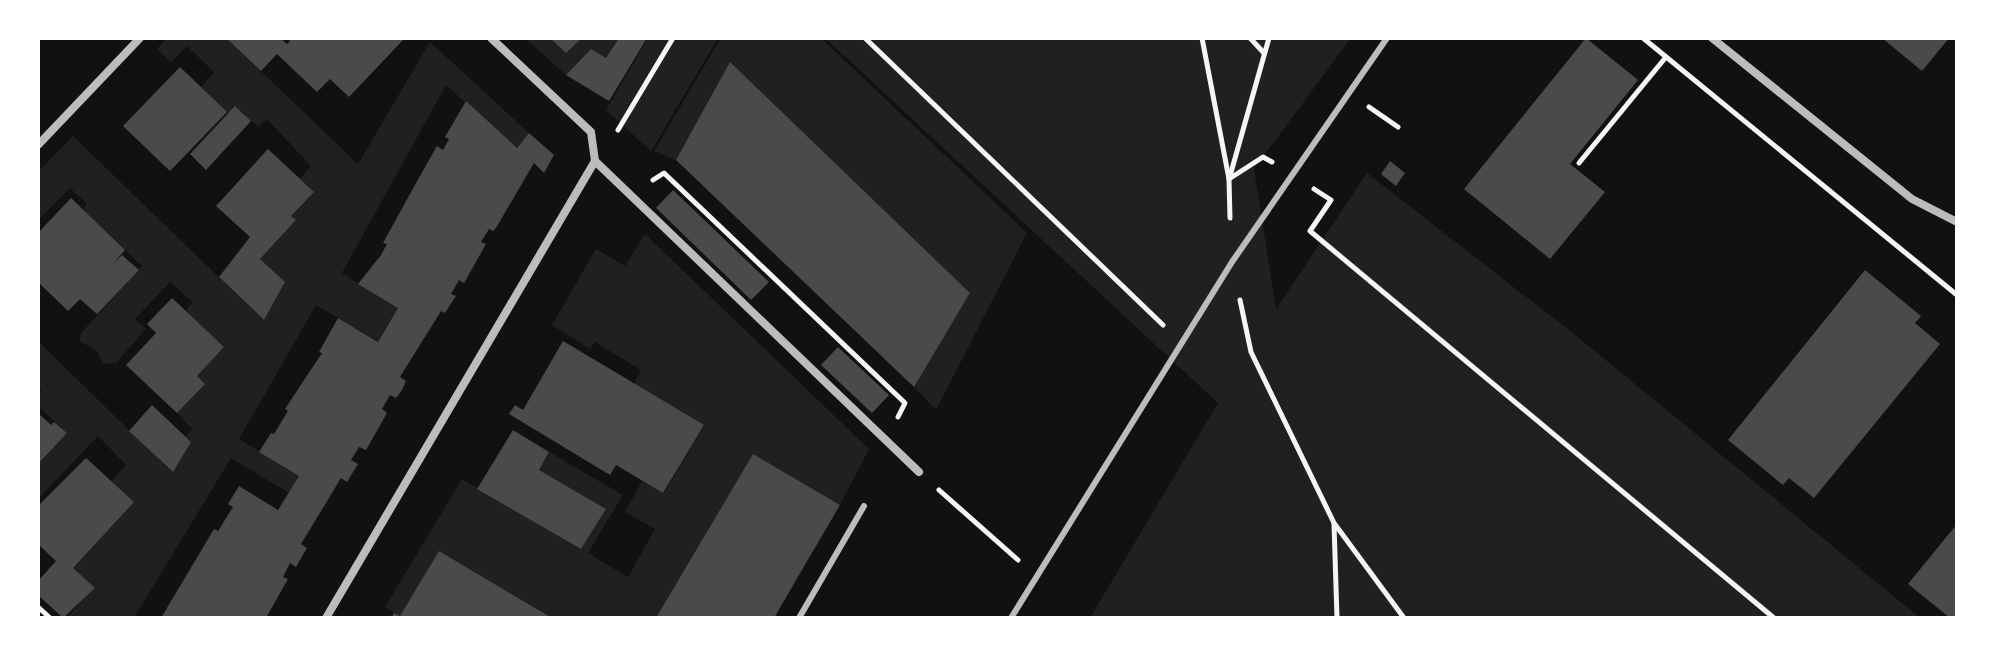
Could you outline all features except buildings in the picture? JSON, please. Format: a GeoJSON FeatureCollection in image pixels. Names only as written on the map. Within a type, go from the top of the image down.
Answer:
{"type":"FeatureCollection","features":[{"type":"Feature","properties":{"kind":"street"},"geometry":{"type":"LineString","coordinates":[[38,145],[140,38]]}},
{"type":"Feature","properties":{"kind":"street"},"geometry":{"type":"LineString","coordinates":[[326,618],[595,161],[591,132],[491,38]]}},
{"type":"Feature","properties":{"kind":"street"},"geometry":{"type":"LineString","coordinates":[[1712,38],[1912,199],[1957,222]]}},
{"type":"Feature","properties":{"kind":"street"},"geometry":{"type":"LineString","coordinates":[[595,161],[919,472]]}},
{"type":"Feature","properties":{"kind":"lane"},"geometry":{"type":"LineString","coordinates":[[1011,618],[1232,262],[1387,38]]}},
{"type":"Feature","properties":{"kind":"lane"},"geometry":{"type":"LineString","coordinates":[[799,618],[864,506]]}},
{"type":"Feature","properties":{"kind":"path"},"geometry":{"type":"LineString","coordinates":[[595,161],[627,116],[673,38]]}},
{"type":"Feature","properties":{"kind":"path"},"geometry":{"type":"LineString","coordinates":[[865,38],[1181,343]]}},
{"type":"Feature","properties":{"kind":"path"},"geometry":{"type":"LineString","coordinates":[[1202,38],[1229,179],[1232,262],[1251,352],[1334,523],[1404,618]]}},
{"type":"Feature","properties":{"kind":"path"},"geometry":{"type":"LineString","coordinates":[[1250,38],[1265,54]]}},
{"type":"Feature","properties":{"kind":"path"},"geometry":{"type":"LineString","coordinates":[[1229,179],[1269,38]]}},
{"type":"Feature","properties":{"kind":"path"},"geometry":{"type":"LineString","coordinates":[[1643,38],[1957,295]]}},
{"type":"Feature","properties":{"kind":"path"},"geometry":{"type":"LineString","coordinates":[[1579,163],[1666,57]]}},
{"type":"Feature","properties":{"kind":"path"},"geometry":{"type":"LineString","coordinates":[[1229,179],[1263,157],[1331,200],[1310,231],[1774,618]]}},
{"type":"Feature","properties":{"kind":"path"},"geometry":{"type":"LineString","coordinates":[[648,183],[664,173],[905,403],[886,440]]}},
{"type":"Feature","properties":{"kind":"path"},"geometry":{"type":"LineString","coordinates":[[919,472],[1036,577]]}},
{"type":"Feature","properties":{"kind":"path"},"geometry":{"type":"LineString","coordinates":[[1334,523],[1337,618]]}},
{"type":"Feature","properties":{"kind":"path"},"geometry":{"type":"LineString","coordinates":[[38,607],[50,618]]}},
{"type":"Feature","properties":{"kind":"shaded area"},"geometry":{"type":"Polygon","coordinates":[[[167,38],[226,38],[358,164],[430,42],[529,133],[517,148],[446,85],[342,273],[398,308],[378,341],[316,305],[239,439],[299,476],[289,493],[231,458],[134,618],[72,618],[69,615],[94,588],[73,568],[133,502],[111,481],[126,465],[98,436],[38,499],[38,464],[67,433],[38,406],[41,390],[38,386],[38,341],[172,472],[191,442],[185,437],[192,429],[177,413],[205,384],[197,376],[224,347],[185,311],[193,302],[170,282],[135,319],[146,329],[116,363],[103,364],[97,351],[80,341],[81,333],[142,266],[82,209],[87,204],[70,188],[38,220],[38,172],[73,136],[263,320],[285,283],[260,259],[296,220],[291,216],[314,192],[300,179],[311,166],[267,119],[258,127],[235,106],[228,114],[201,87],[214,72],[187,46],[171,62],[157,49],[167,38]]]}},
{"type":"Feature","properties":{"kind":"shaded area"},"geometry":{"type":"Polygon","coordinates":[[[525,38],[550,38],[566,53],[582,38],[619,38],[606,58],[591,49],[566,75],[525,38]]]}},
{"type":"Feature","properties":{"kind":"shaded area"},"geometry":{"type":"Polygon","coordinates":[[[648,38],[718,38],[651,151],[606,110],[648,38]]]}},
{"type":"Feature","properties":{"kind":"shaded area"},"geometry":{"type":"Polygon","coordinates":[[[721,38],[821,38],[1027,233],[936,410],[914,387],[970,293],[731,63],[676,160],[654,151],[721,38]]]}},
{"type":"Feature","properties":{"kind":"shaded area"},"geometry":{"type":"Polygon","coordinates":[[[825,38],[1351,38],[1254,169],[1276,309],[1367,173],[1574,334],[1920,618],[1090,618],[1218,403],[825,38]]]}},
{"type":"Feature","properties":{"kind":"shaded area"},"geometry":{"type":"Polygon","coordinates":[[[645,234],[869,449],[840,505],[753,454],[657,618],[552,618],[439,551],[400,616],[385,607],[462,479],[581,549],[606,509],[539,470],[549,452],[623,495],[588,553],[628,577],[655,529],[625,512],[642,481],[664,493],[704,426],[634,384],[641,370],[595,342],[590,349],[552,325],[596,249],[625,266],[645,234]]]}}]}
